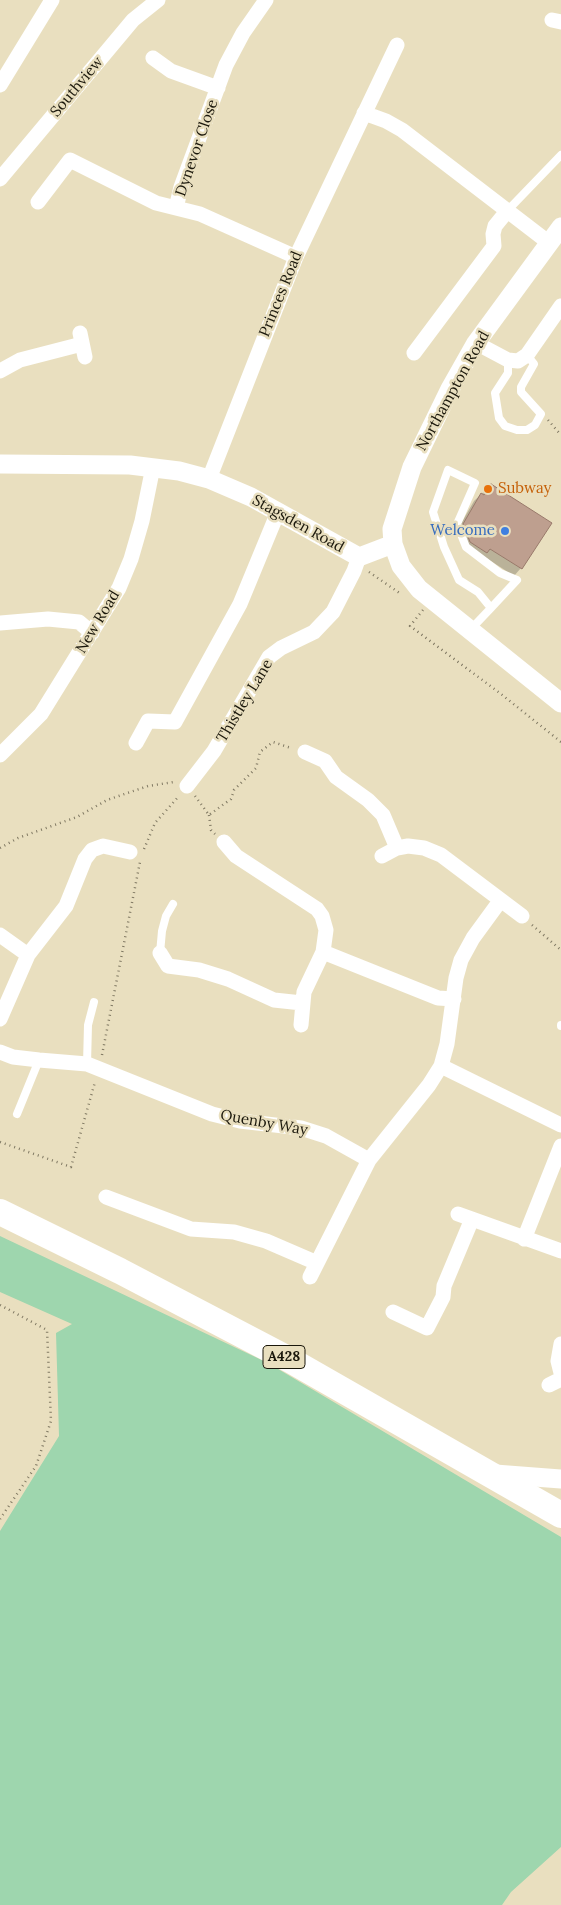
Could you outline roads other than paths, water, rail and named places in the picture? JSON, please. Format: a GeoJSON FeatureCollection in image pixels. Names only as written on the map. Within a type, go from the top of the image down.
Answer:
{"type":"FeatureCollection","features":[{"type":"Feature","properties":{"kind":"highway","name":"A428"},"geometry":{"type":"LineString","coordinates":[[0,1212],[120,1271],[290,1360],[561,1515]]}},
{"type":"Feature","properties":{"kind":"street"},"geometry":{"type":"LineString","coordinates":[[0,85],[52,0]]}},
{"type":"Feature","properties":{"kind":"street","name":"Southview"},"geometry":{"type":"LineString","coordinates":[[0,179],[133,20],[158,0]]}},
{"type":"Feature","properties":{"kind":"street","name":"Dynevor Close"},"geometry":{"type":"LineString","coordinates":[[176,208],[181,188],[226,66],[243,33],[266,0]]}},
{"type":"Feature","properties":{"kind":"street","name":"Princes Road"},"geometry":{"type":"LineString","coordinates":[[209,479],[296,257],[364,113],[396,55]]}},
{"type":"Feature","properties":{"kind":"street","name":"Dynevor Close"},"geometry":{"type":"LineString","coordinates":[[153,58],[171,71],[218,88]]}},
{"type":"Feature","properties":{"kind":"street"},"geometry":{"type":"LineString","coordinates":[[364,113],[386,121],[402,130],[548,242]]}},
{"type":"Feature","properties":{"kind":"street","name":"Dynevor Close"},"geometry":{"type":"LineString","coordinates":[[38,202],[70,160],[156,203],[200,214],[296,257]]}},
{"type":"Feature","properties":{"kind":"street"},"geometry":{"type":"LineString","coordinates":[[414,353],[494,246],[493,234],[495,226],[508,210]]}},
{"type":"Feature","properties":{"kind":"street","name":"Northampton Road"},"geometry":{"type":"LineString","coordinates":[[393,544],[392,529],[412,467],[450,389],[476,342],[548,242],[561,227]]}},
{"type":"Feature","properties":{"kind":"street"},"geometry":{"type":"LineString","coordinates":[[476,342],[508,360],[518,361],[527,355],[561,306]]}},
{"type":"Feature","properties":{"kind":"street"},"geometry":{"type":"LineString","coordinates":[[0,371],[20,360],[82,345]]}},
{"type":"Feature","properties":{"kind":"street","name":"Stagsden Road"},"geometry":{"type":"LineString","coordinates":[[0,464],[153,467],[209,479],[251,497],[359,558],[393,544]]}},
{"type":"Feature","properties":{"kind":"street","name":"New Road"},"geometry":{"type":"LineString","coordinates":[[0,755],[41,714],[119,588],[131,559],[142,521],[153,467]]}},
{"type":"Feature","properties":{"kind":"street"},"geometry":{"type":"LineString","coordinates":[[136,743],[148,721],[175,722],[240,604],[278,512]]}},
{"type":"Feature","properties":{"kind":"street"},"geometry":{"type":"LineString","coordinates":[[393,544],[401,566],[420,589],[561,703]]}},
{"type":"Feature","properties":{"kind":"street","name":"Thistley Lane"},"geometry":{"type":"LineString","coordinates":[[188,786],[214,751],[269,657],[281,648],[314,632],[333,612],[359,558]]}},
{"type":"Feature","properties":{"kind":"street"},"geometry":{"type":"LineString","coordinates":[[0,623],[48,619],[79,622],[92,633]]}},
{"type":"Feature","properties":{"kind":"street"},"geometry":{"type":"LineString","coordinates":[[305,752],[330,757],[336,777],[368,800],[383,815],[397,848]]}},
{"type":"Feature","properties":{"kind":"street"},"geometry":{"type":"LineString","coordinates":[[224,842],[236,856],[317,909],[322,916],[326,930],[323,952],[304,992],[301,1025]]}},
{"type":"Feature","properties":{"kind":"street"},"geometry":{"type":"LineString","coordinates":[[0,1019],[28,955],[66,906],[85,859],[92,850],[102,846],[135,854]]}},
{"type":"Feature","properties":{"kind":"street"},"geometry":{"type":"LineString","coordinates":[[382,856],[397,848],[424,848],[441,855],[522,916]]}},
{"type":"Feature","properties":{"kind":"street"},"geometry":{"type":"LineString","coordinates":[[106,1197],[191,1229],[234,1232],[266,1241],[313,1270],[369,1160],[429,1085],[440,1066],[447,1044],[456,978],[461,960],[473,938],[500,901]]}},
{"type":"Feature","properties":{"kind":"street"},"geometry":{"type":"LineString","coordinates":[[0,935],[28,955]]}},
{"type":"Feature","properties":{"kind":"street"},"geometry":{"type":"LineString","coordinates":[[323,952],[438,998],[454,999]]}},
{"type":"Feature","properties":{"kind":"street"},"geometry":{"type":"LineString","coordinates":[[160,953],[168,966],[199,970],[228,978],[274,1000],[302,1003]]}},
{"type":"Feature","properties":{"kind":"street","name":"Quenby Way"},"geometry":{"type":"LineString","coordinates":[[0,1052],[13,1057],[93,1066],[212,1114],[240,1121],[300,1128],[326,1136],[369,1160]]}},
{"type":"Feature","properties":{"kind":"street"},"geometry":{"type":"LineString","coordinates":[[440,1066],[561,1126]]}},
{"type":"Feature","properties":{"kind":"street"},"geometry":{"type":"LineString","coordinates":[[524,1239],[561,1146]]}},
{"type":"Feature","properties":{"kind":"street"},"geometry":{"type":"LineString","coordinates":[[458,1214],[561,1251]]}},
{"type":"Feature","properties":{"kind":"street"},"geometry":{"type":"LineString","coordinates":[[393,1312],[427,1328],[443,1297],[444,1286],[472,1219]]}},
{"type":"Feature","properties":{"kind":"street"},"geometry":{"type":"LineString","coordinates":[[561,1344],[558,1361],[561,1373]]}},
{"type":"Feature","properties":{"kind":"street"},"geometry":{"type":"LineString","coordinates":[[491,1474],[561,1479]]}},
{"type":"Feature","properties":{"kind":"lane"},"geometry":{"type":"LineString","coordinates":[[508,210],[561,155]]}},
{"type":"Feature","properties":{"kind":"lane"},"geometry":{"type":"LineString","coordinates":[[508,360],[508,373],[495,393],[499,418],[505,426],[518,430],[528,430],[535,425],[541,414],[522,392],[521,387],[534,364],[527,355]]}},
{"type":"Feature","properties":{"kind":"lane"},"geometry":{"type":"LineString","coordinates":[[470,631],[517,580],[500,573],[466,547],[457,524],[475,484],[448,470],[433,512],[444,547],[459,580],[478,592],[491,608]]}},
{"type":"Feature","properties":{"kind":"lane"},"geometry":{"type":"LineString","coordinates":[[160,953],[162,931],[166,916],[173,904]]}},
{"type":"Feature","properties":{"kind":"lane"},"geometry":{"type":"LineString","coordinates":[[93,1066],[88,1025],[94,1002]]}},
{"type":"Feature","properties":{"kind":"lane"},"geometry":{"type":"LineString","coordinates":[[17,1114],[38,1060]]}},
{"type":"Feature","properties":{"kind":"place","name":"Subway"},"geometry":{"type":"Point","coordinates":[488,489]}},
{"type":"Feature","properties":{"kind":"place","name":"Welcome"},"geometry":{"type":"Point","coordinates":[505,531]}}]}
